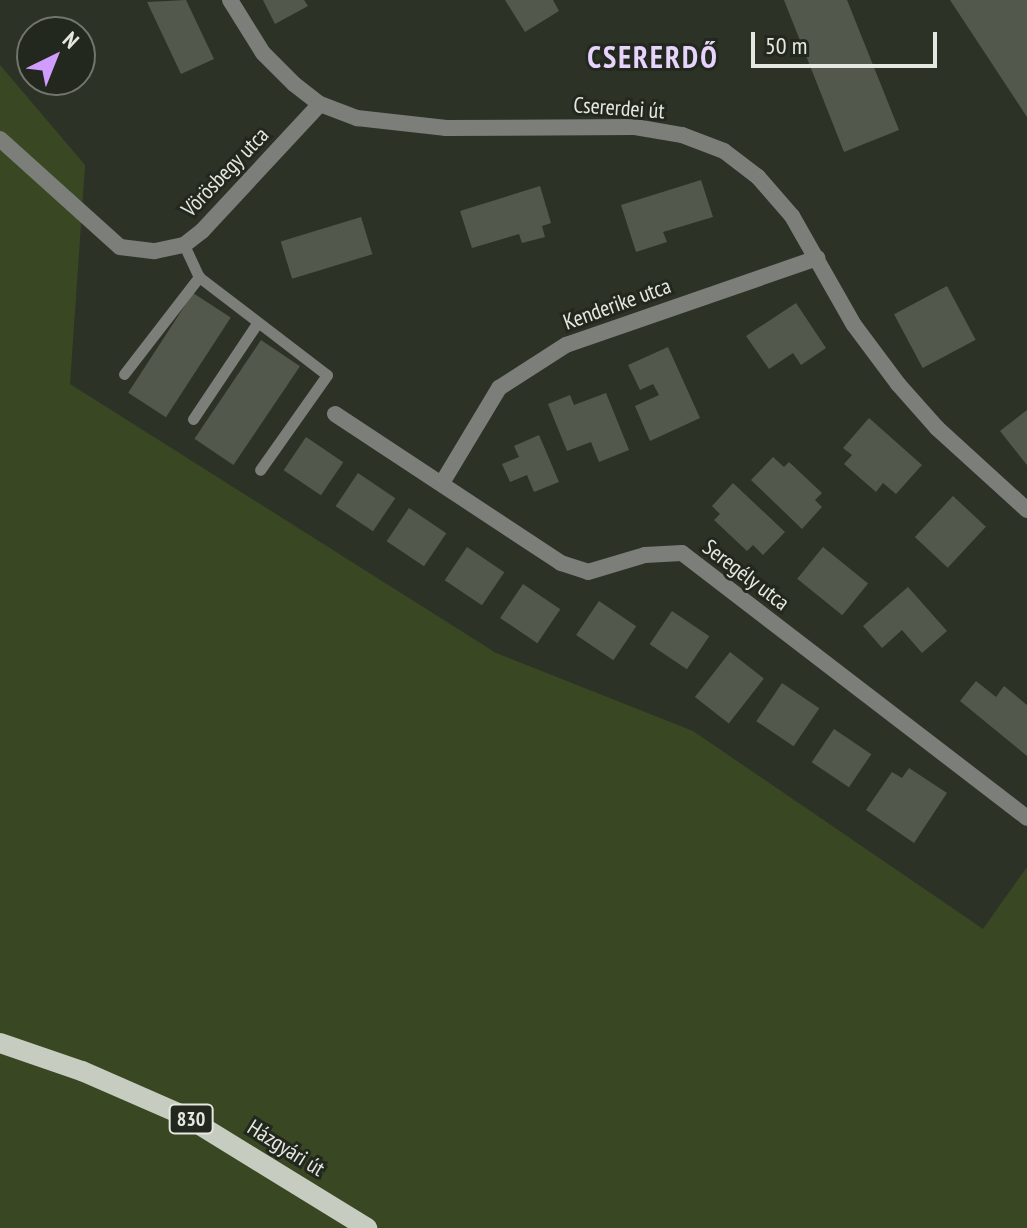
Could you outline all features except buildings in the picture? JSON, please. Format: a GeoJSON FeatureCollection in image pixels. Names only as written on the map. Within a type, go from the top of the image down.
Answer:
{"type":"FeatureCollection","features":[{"type":"Feature","properties":{"kind":"main road","name":"Házgyári út"},"geometry":{"type":"LineString","coordinates":[[0,1043],[82,1071],[185,1116],[367,1228]]}},
{"type":"Feature","properties":{"kind":"street","name":"Csererdei út"},"geometry":{"type":"LineString","coordinates":[[230,0],[263,53],[320,104],[357,118],[446,128],[585,126],[682,135],[724,151],[758,177],[792,216],[854,325],[898,384],[937,428],[1027,510]]}},
{"type":"Feature","properties":{"kind":"street","name":"Vörösbegy utca"},"geometry":{"type":"LineString","coordinates":[[0,139],[120,247],[155,251],[184,245],[320,104]]}},
{"type":"Feature","properties":{"kind":"street","name":"Kenderike utca"},"geometry":{"type":"LineString","coordinates":[[442,483],[499,388],[566,345],[817,258]]}},
{"type":"Feature","properties":{"kind":"street","name":"Seregély utca"},"geometry":{"type":"LineString","coordinates":[[335,414],[561,563],[588,572],[645,555],[682,553],[1026,814]]}},
{"type":"Feature","properties":{"kind":"lane"},"geometry":{"type":"LineString","coordinates":[[184,245],[199,277],[256,325],[327,375],[260,470]]}},
{"type":"Feature","properties":{"kind":"lane"},"geometry":{"type":"LineString","coordinates":[[124,374],[199,277]]}},
{"type":"Feature","properties":{"kind":"lane"},"geometry":{"type":"LineString","coordinates":[[193,419],[256,325]]}},
{"type":"Feature","properties":{"kind":"green space"},"geometry":{"type":"Polygon","coordinates":[[[0,65],[16,84],[16,96],[26,96],[85,165],[70,384],[496,653],[693,731],[983,929],[1027,867],[1027,1228],[0,1228],[0,65]]]}},
{"type":"Feature","properties":{"kind":"district","name":"CSERERDŐ"},"geometry":{"type":"Point","coordinates":[653,57]}}]}
